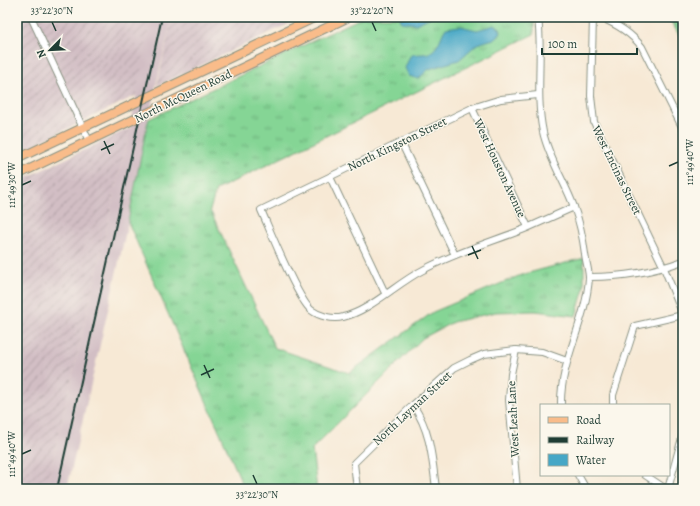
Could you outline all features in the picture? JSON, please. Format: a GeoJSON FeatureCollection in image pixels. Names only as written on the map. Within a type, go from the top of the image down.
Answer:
{"type":"FeatureCollection","features":[{"type":"Feature","properties":{"kind":"main road","name":"North McQueen Road"},"geometry":{"type":"LineString","coordinates":[[17,159],[316,17]]}},
{"type":"Feature","properties":{"kind":"main road","name":"North McQueen Road"},"geometry":{"type":"LineString","coordinates":[[17,175],[350,17]]}},
{"type":"Feature","properties":{"kind":"main road"},"geometry":{"type":"LineString","coordinates":[[264,42],[270,54]]}},
{"type":"Feature","properties":{"kind":"street"},"geometry":{"type":"LineString","coordinates":[[31,17],[89,141]]}},
{"type":"Feature","properties":{"kind":"street"},"geometry":{"type":"LineString","coordinates":[[548,17],[538,17],[538,95],[543,132],[549,153],[574,207],[582,232],[589,277],[579,324],[567,361],[561,404]]}},
{"type":"Feature","properties":{"kind":"street","name":"West Encinas Street"},"geometry":{"type":"LineString","coordinates":[[593,17],[591,96],[594,122],[664,268],[683,315]]}},
{"type":"Feature","properties":{"kind":"street"},"geometry":{"type":"LineString","coordinates":[[599,17],[613,22],[633,36],[642,48],[683,129]]}},
{"type":"Feature","properties":{"kind":"street","name":"North Kingston Street"},"geometry":{"type":"LineString","coordinates":[[386,293],[356,313],[341,318],[325,317],[311,310],[300,295],[261,210],[472,108],[502,99],[538,95]]}},
{"type":"Feature","properties":{"kind":"street","name":"West Houston Avenue"},"geometry":{"type":"LineString","coordinates":[[472,108],[528,227]]}},
{"type":"Feature","properties":{"kind":"street"},"geometry":{"type":"LineString","coordinates":[[401,142],[454,255]]}},
{"type":"Feature","properties":{"kind":"street"},"geometry":{"type":"LineString","coordinates":[[330,177],[386,293],[422,270],[454,255],[528,227],[574,207]]}},
{"type":"Feature","properties":{"kind":"street"},"geometry":{"type":"LineString","coordinates":[[589,277],[615,277],[664,268],[683,261]]}},
{"type":"Feature","properties":{"kind":"street"},"geometry":{"type":"LineString","coordinates":[[613,404],[613,396],[635,326],[683,315]]}},
{"type":"Feature","properties":{"kind":"street","name":"North Layman Street"},"geometry":{"type":"LineString","coordinates":[[357,489],[354,463],[413,405],[454,368],[484,354],[516,350],[542,352],[567,361]]}},
{"type":"Feature","properties":{"kind":"street","name":"West Leah Lane"},"geometry":{"type":"LineString","coordinates":[[516,350],[511,374],[509,400],[517,489]]}},
{"type":"Feature","properties":{"kind":"street"},"geometry":{"type":"LineString","coordinates":[[413,405],[426,429],[431,445],[436,489]]}},
{"type":"Feature","properties":{"kind":"street"},"geometry":{"type":"LineString","coordinates":[[647,476],[667,489],[683,434]]}},
{"type":"Feature","properties":{"kind":"street"},"geometry":{"type":"LineString","coordinates":[[579,476],[586,489]]}},
{"type":"Feature","properties":{"kind":"shaded area"},"geometry":{"type":"Polygon","coordinates":[[[17,17],[151,17],[137,95],[17,153],[17,17]]]}},
{"type":"Feature","properties":{"kind":"shaded area"},"geometry":{"type":"Polygon","coordinates":[[[151,17],[172,17],[147,125],[128,222],[67,489],[46,489],[130,128],[151,17]]]}},
{"type":"Feature","properties":{"kind":"shaded area"},"geometry":{"type":"Polygon","coordinates":[[[172,17],[303,17],[157,86],[172,17]]]}},
{"type":"Feature","properties":{"kind":"shaded area"},"geometry":{"type":"Polygon","coordinates":[[[130,128],[46,489],[17,489],[17,182],[130,128]]]}},
{"type":"Feature","properties":{"kind":"green space"},"geometry":{"type":"Polygon","coordinates":[[[363,17],[534,17],[534,34],[216,190],[210,210],[275,348],[349,373],[433,312],[521,275],[584,258],[584,288],[576,316],[535,311],[496,312],[453,322],[423,338],[312,449],[317,489],[244,489],[128,222],[147,125],[149,119],[363,17]]]}},
{"type":"Feature","properties":{"kind":"green space"},"geometry":{"type":"Polygon","coordinates":[[[668,17],[683,17],[683,41],[668,17]]]}},
{"type":"Feature","properties":{"kind":"water"},"geometry":{"type":"Polygon","coordinates":[[[400,17],[431,17],[416,24],[401,22],[400,17]]]}},
{"type":"Feature","properties":{"kind":"water"},"geometry":{"type":"Polygon","coordinates":[[[495,25],[500,29],[501,33],[497,38],[477,44],[459,60],[429,69],[418,79],[409,76],[405,68],[410,56],[427,54],[433,51],[438,45],[446,28],[460,26],[477,30],[495,25]]]}},
{"type":"Feature","properties":{"kind":"railway"},"geometry":{"type":"LineString","coordinates":[[57,489],[162,17]]}}]}
